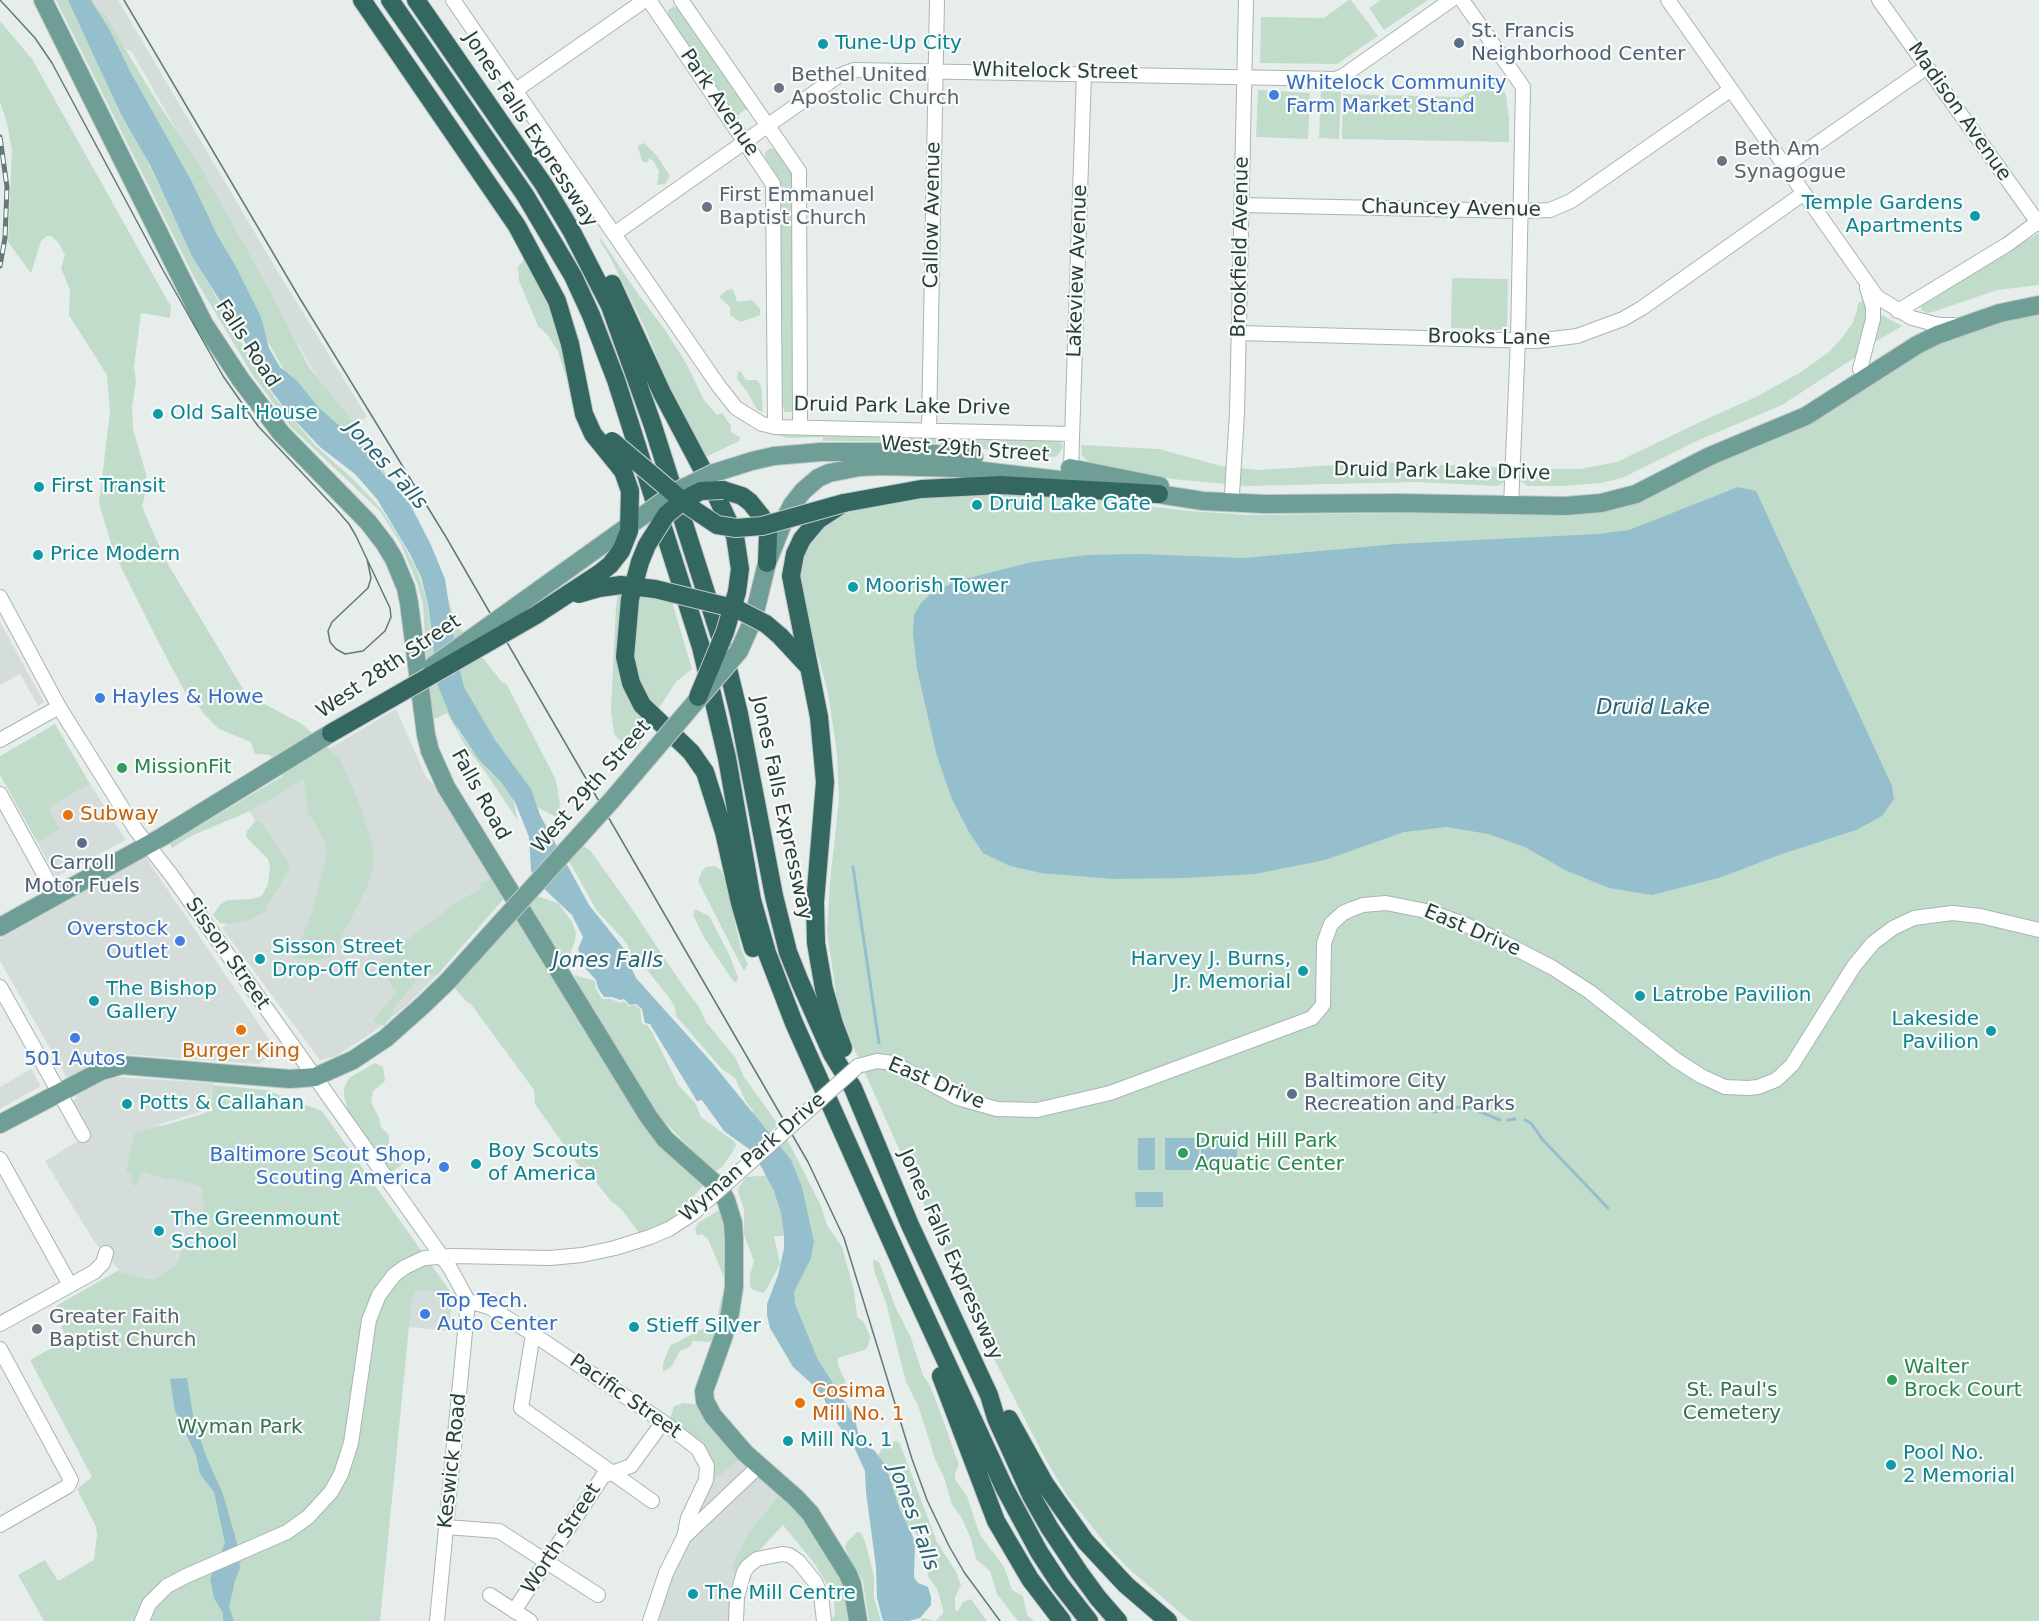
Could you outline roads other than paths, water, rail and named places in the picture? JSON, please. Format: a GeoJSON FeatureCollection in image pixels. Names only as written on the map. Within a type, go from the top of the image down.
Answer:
{"type":"FeatureCollection","features":[{"type":"Feature","properties":{"kind":"highway"},"geometry":{"type":"LineString","coordinates":[[362,0],[518,226],[557,301],[590,410],[602,430],[620,449],[690,507],[710,520],[727,527],[747,528],[848,502],[952,486],[1034,486],[1159,494]]}},
{"type":"Feature","properties":{"kind":"highway"},"geometry":{"type":"LineString","coordinates":[[378,0],[425,54]]}},
{"type":"Feature","properties":{"kind":"highway","name":"Jones Falls Expressway"},"geometry":{"type":"LineString","coordinates":[[390,0],[425,54],[525,195],[573,276],[591,315],[612,369],[700,647],[729,774],[728,815]]}},
{"type":"Feature","properties":{"kind":"highway","name":"Jones Falls Expressway"},"geometry":{"type":"LineString","coordinates":[[416,0],[544,185],[610,306],[634,370],[721,640],[740,714],[774,896],[789,951],[832,1054],[853,1088],[910,1225],[1031,1494],[1049,1527],[1098,1598],[1119,1621]]}},
{"type":"Feature","properties":{"kind":"highway"},"geometry":{"type":"LineString","coordinates":[[544,185],[601,261],[662,393],[735,536],[740,569],[737,592],[725,632],[698,697]]}},
{"type":"Feature","properties":{"kind":"highway"},"geometry":{"type":"LineString","coordinates":[[536,615],[610,565],[624,544],[629,527],[632,502],[628,482],[617,461],[599,442],[589,424],[582,406],[570,344]]}},
{"type":"Feature","properties":{"kind":"highway"},"geometry":{"type":"LineString","coordinates":[[630,599],[647,545],[666,515],[685,499],[701,491],[723,490],[742,496],[750,502],[762,517],[768,534],[767,563]]}},
{"type":"Feature","properties":{"kind":"highway"},"geometry":{"type":"LineString","coordinates":[[662,502],[650,519],[636,554],[631,581],[625,657],[631,683],[642,705],[695,757],[728,815],[740,903],[756,957],[785,1027],[814,1071],[1020,1520],[1060,1584],[1089,1621]]}},
{"type":"Feature","properties":{"kind":"highway"},"geometry":{"type":"LineString","coordinates":[[848,502],[829,512],[808,530],[798,547],[792,564],[792,589],[819,717],[825,770],[822,835],[815,902],[816,943],[824,989],[844,1050],[853,1088]]}},
{"type":"Feature","properties":{"kind":"highway"},"geometry":{"type":"LineString","coordinates":[[331,733],[536,615],[573,597],[599,588],[638,586],[737,609],[766,624],[807,665]]}},
{"type":"Feature","properties":{"kind":"highway"},"geometry":{"type":"LineString","coordinates":[[909,1281],[910,1301],[915,1316],[941,1376],[996,1521],[1030,1579],[1062,1621]]}},
{"type":"Feature","properties":{"kind":"highway"},"geometry":{"type":"LineString","coordinates":[[988,1395],[1006,1412],[1045,1484],[1085,1541],[1126,1585],[1168,1621]]}},
{"type":"Feature","properties":{"kind":"main road","name":"Falls Road"},"geometry":{"type":"LineString","coordinates":[[43,0],[204,324],[281,433],[368,522],[394,559],[406,588],[409,603],[426,735],[430,751],[446,787],[648,1116],[665,1139],[719,1187],[726,1200],[733,1223],[734,1287],[723,1338],[704,1391],[705,1401],[713,1416],[745,1454],[810,1513],[848,1574],[854,1591],[858,1621]]}},
{"type":"Feature","properties":{"kind":"main road","name":"Druid Park Lake Drive"},"geometry":{"type":"LineString","coordinates":[[1159,494],[1203,501],[1264,504],[1512,500],[1584,497],[1618,491],[1634,486],[1711,447],[1800,408],[1916,335],[1999,303],[2039,295]]}},
{"type":"Feature","properties":{"kind":"main road","name":"Druid Park Lake Drive"},"geometry":{"type":"LineString","coordinates":[[802,454],[906,452],[1071,468],[1182,490],[1233,494],[1407,491],[1580,506],[1636,494],[1710,456],[1806,416],[1917,345],[2000,312],[2039,305]]}},
{"type":"Feature","properties":{"kind":"main road","name":"West 28th Street"},"geometry":{"type":"LineString","coordinates":[[0,927],[148,845],[331,733],[470,641],[683,488],[714,472],[752,461],[802,454]]}},
{"type":"Feature","properties":{"kind":"main road","name":"West 29th Street"},"geometry":{"type":"LineString","coordinates":[[0,1124],[100,1071],[122,1065],[290,1079],[315,1077],[353,1060],[386,1038],[448,981],[611,801],[739,651],[753,620],[767,563],[783,523],[792,505],[818,478],[844,469],[882,466],[957,468],[1070,480],[1159,494]]}},
{"type":"Feature","properties":{"kind":"street"},"geometry":{"type":"LineString","coordinates":[[453,0],[614,234]]}},
{"type":"Feature","properties":{"kind":"street"},"geometry":{"type":"LineString","coordinates":[[516,90],[647,0]]}},
{"type":"Feature","properties":{"kind":"street","name":"Park Avenue"},"geometry":{"type":"LineString","coordinates":[[647,0],[773,184],[775,427]]}},
{"type":"Feature","properties":{"kind":"street","name":"Park Avenue"},"geometry":{"type":"LineString","coordinates":[[681,0],[799,171],[800,428]]}},
{"type":"Feature","properties":{"kind":"street","name":"Callow Avenue"},"geometry":{"type":"LineString","coordinates":[[929,429],[937,0]]}},
{"type":"Feature","properties":{"kind":"street","name":"Brookfield Avenue"},"geometry":{"type":"LineString","coordinates":[[1233,494],[1246,0]]}},
{"type":"Feature","properties":{"kind":"street","name":"Whitelock Street"},"geometry":{"type":"LineString","coordinates":[[614,234],[844,72],[865,69],[1338,78],[1451,0]]}},
{"type":"Feature","properties":{"kind":"street"},"geometry":{"type":"LineString","coordinates":[[1462,0],[1523,87],[1512,500]]}},
{"type":"Feature","properties":{"kind":"street"},"geometry":{"type":"LineString","coordinates":[[1668,0],[1877,297],[1912,318],[1939,325],[1965,324]]}},
{"type":"Feature","properties":{"kind":"street","name":"Madison Avenue"},"geometry":{"type":"LineString","coordinates":[[1879,0],[2039,222]]}},
{"type":"Feature","properties":{"kind":"street"},"geometry":{"type":"LineString","coordinates":[[1785,166],[1927,67]]}},
{"type":"Feature","properties":{"kind":"street","name":"Lakeview Avenue"},"geometry":{"type":"LineString","coordinates":[[1071,468],[1084,73]]}},
{"type":"Feature","properties":{"kind":"street","name":"Chauncey Avenue"},"geometry":{"type":"LineString","coordinates":[[1242,205],[1521,212],[1550,210],[1571,201],[1730,90]]}},
{"type":"Feature","properties":{"kind":"street","name":"Brooks Lane"},"geometry":{"type":"LineString","coordinates":[[1239,333],[1518,340],[1564,339],[1623,319],[1804,193]]}},
{"type":"Feature","properties":{"kind":"street"},"geometry":{"type":"LineString","coordinates":[[1898,311],[2008,244],[2039,222]]}},
{"type":"Feature","properties":{"kind":"street","name":"Druid Park Lake Drive"},"geometry":{"type":"LineString","coordinates":[[614,234],[736,408],[762,424],[800,428],[929,429],[1072,434]]}},
{"type":"Feature","properties":{"kind":"street"},"geometry":{"type":"LineString","coordinates":[[1860,369],[1873,319],[1871,298],[1866,284]]}},
{"type":"Feature","properties":{"kind":"street","name":"Sisson Street"},"geometry":{"type":"LineString","coordinates":[[0,597],[59,707],[136,831],[172,876],[315,1077],[441,1257],[468,1301]]}},
{"type":"Feature","properties":{"kind":"street"},"geometry":{"type":"LineString","coordinates":[[0,740],[59,707]]}},
{"type":"Feature","properties":{"kind":"street"},"geometry":{"type":"LineString","coordinates":[[0,794],[57,896]]}},
{"type":"Feature","properties":{"kind":"street","name":"East Drive"},"geometry":{"type":"LineString","coordinates":[[858,1066],[877,1061],[893,1063],[958,1098],[983,1107],[1011,1111],[1047,1108],[1118,1090],[1312,1018],[1323,1005],[1324,943],[1331,924],[1343,913],[1352,909],[1363,905],[1386,903],[1439,914],[1505,943],[1553,968],[1590,992],[1676,1060],[1701,1076],[1725,1087],[1748,1088],[1767,1084],[1788,1069],[1800,1055],[1854,966],[1873,943],[1893,928],[1914,918],[1952,913],[1980,916],[2039,930]]}},
{"type":"Feature","properties":{"kind":"street"},"geometry":{"type":"LineString","coordinates":[[0,987],[83,1135]]}},
{"type":"Feature","properties":{"kind":"street","name":"Wyman Park Drive"},"geometry":{"type":"LineString","coordinates":[[142,1621],[153,1598],[167,1586],[278,1537],[302,1522],[331,1491],[348,1456],[354,1429],[367,1328],[379,1295],[386,1284],[405,1267],[424,1258],[565,1257],[599,1252],[669,1229],[709,1200],[858,1066]]}},
{"type":"Feature","properties":{"kind":"street"},"geometry":{"type":"LineString","coordinates":[[0,1159],[70,1285]]}},
{"type":"Feature","properties":{"kind":"street"},"geometry":{"type":"LineString","coordinates":[[0,1324],[100,1268],[106,1253]]}},
{"type":"Feature","properties":{"kind":"street","name":"Pacific Street"},"geometry":{"type":"LineString","coordinates":[[468,1301],[489,1307],[533,1334],[663,1422],[698,1449],[707,1466],[706,1480],[688,1518],[684,1537]]}},
{"type":"Feature","properties":{"kind":"street","name":"Keswick Road"},"geometry":{"type":"LineString","coordinates":[[437,1621],[468,1301]]}},
{"type":"Feature","properties":{"kind":"street"},"geometry":{"type":"LineString","coordinates":[[533,1334],[521,1408],[652,1502]]}},
{"type":"Feature","properties":{"kind":"street"},"geometry":{"type":"LineString","coordinates":[[0,1349],[71,1482],[0,1525]]}},
{"type":"Feature","properties":{"kind":"street","name":"Worth Street"},"geometry":{"type":"LineString","coordinates":[[514,1611],[603,1476],[631,1466],[663,1422]]}},
{"type":"Feature","properties":{"kind":"street"},"geometry":{"type":"LineString","coordinates":[[650,1621],[666,1573],[684,1537],[759,1466]]}},
{"type":"Feature","properties":{"kind":"street"},"geometry":{"type":"LineString","coordinates":[[446,1527],[499,1531],[598,1595]]}},
{"type":"Feature","properties":{"kind":"street"},"geometry":{"type":"LineString","coordinates":[[736,1621],[739,1587],[744,1572],[752,1562],[764,1557],[789,1555],[807,1570],[819,1588],[824,1621]]}},
{"type":"Feature","properties":{"kind":"street"},"geometry":{"type":"LineString","coordinates":[[490,1595],[530,1621]]}},
{"type":"Feature","properties":{"kind":"water","name":"Jones Falls"},"geometry":{"type":"Polygon","coordinates":[[[68,0],[91,0],[109,29],[235,265],[261,317],[269,348],[280,367],[297,381],[319,408],[365,448],[382,473],[411,506],[445,579],[457,659],[464,687],[495,740],[531,789],[540,815],[589,905],[629,955],[630,965],[636,978],[714,1065],[791,1160],[802,1187],[814,1242],[811,1258],[794,1292],[795,1304],[818,1360],[854,1416],[859,1436],[865,1446],[874,1450],[885,1465],[900,1510],[915,1541],[914,1577],[918,1583],[928,1587],[931,1597],[931,1605],[920,1618],[909,1621],[883,1621],[877,1598],[876,1567],[865,1471],[855,1449],[830,1413],[823,1396],[793,1367],[770,1328],[767,1304],[778,1275],[784,1249],[784,1234],[781,1213],[774,1191],[762,1168],[749,1149],[724,1131],[702,1100],[697,1101],[650,1024],[645,1023],[642,1009],[636,1004],[630,1005],[624,999],[604,997],[596,980],[586,969],[578,949],[583,937],[572,915],[542,887],[531,871],[529,837],[515,802],[501,782],[480,761],[452,720],[438,686],[428,604],[421,577],[410,554],[377,499],[355,474],[320,447],[289,414],[267,385],[240,333],[192,256],[150,165],[121,114],[68,0]]]}},
{"type":"Feature","properties":{"kind":"water","name":"Druid Lake"},"geometry":{"type":"Polygon","coordinates":[[[1738,487],[1756,491],[1892,786],[1894,799],[1882,816],[1856,830],[1779,855],[1722,877],[1652,895],[1609,888],[1565,870],[1525,847],[1488,834],[1447,827],[1404,832],[1325,860],[1254,874],[1113,879],[1041,873],[1010,866],[983,853],[952,799],[937,756],[917,669],[913,634],[914,615],[921,603],[934,591],[961,580],[1032,562],[1087,555],[1140,554],[1244,558],[1396,544],[1598,534],[1629,530],[1738,487]]]}},
{"type":"Feature","properties":{"kind":"water"},"geometry":{"type":"Polygon","coordinates":[[[1138,1138],[1155,1138],[1155,1170],[1138,1170],[1138,1138]]]}},
{"type":"Feature","properties":{"kind":"water"},"geometry":{"type":"Polygon","coordinates":[[[1165,1138],[1199,1138],[1199,1164],[1201,1163],[1201,1138],[1237,1138],[1237,1170],[1165,1170],[1165,1138]]]}},
{"type":"Feature","properties":{"kind":"water"},"geometry":{"type":"Polygon","coordinates":[[[1135,1192],[1163,1192],[1163,1207],[1136,1207],[1135,1192]]]}},
{"type":"Feature","properties":{"kind":"water"},"geometry":{"type":"Polygon","coordinates":[[[187,1378],[194,1421],[223,1494],[237,1543],[240,1568],[229,1607],[234,1621],[223,1621],[223,1613],[214,1598],[210,1579],[225,1543],[214,1492],[200,1474],[196,1455],[175,1411],[170,1379],[187,1378]]]}},
{"type":"Feature","properties":{"kind":"waterway"},"geometry":{"type":"LineString","coordinates":[[853,867],[879,1043]]}},
{"type":"Feature","properties":{"kind":"waterway"},"geometry":{"type":"LineString","coordinates":[[1433,1112],[1466,1106],[1500,1120]]}},
{"type":"Feature","properties":{"kind":"waterway"},"geometry":{"type":"LineString","coordinates":[[1508,1120],[1515,1119]]}},
{"type":"Feature","properties":{"kind":"waterway"},"geometry":{"type":"LineString","coordinates":[[1525,1120],[1531,1123],[1542,1139],[1608,1208]]}},
{"type":"Feature","properties":{"kind":"tram line"},"geometry":{"type":"LineString","coordinates":[[0,0],[35,38],[52,63],[163,270],[223,376],[258,426],[336,509],[356,536],[390,608],[391,617],[385,631],[363,651],[345,654],[330,642],[328,631],[332,622],[368,588],[371,578],[367,559]]}},
{"type":"Feature","properties":{"kind":"tram line"},"geometry":{"type":"LineString","coordinates":[[124,0],[299,297],[446,537],[808,1162],[844,1238],[912,1459],[927,1500],[964,1572],[1000,1621]]}},
{"type":"Feature","properties":{"kind":"railway"},"geometry":{"type":"LineString","coordinates":[[0,137],[7,187],[5,238],[0,266]]}},
{"type":"Feature","properties":{"kind":"place","name":"St. Francis Neighborhood Center"},"geometry":{"type":"Point","coordinates":[1459,43]}},
{"type":"Feature","properties":{"kind":"place","name":"Tune-Up City"},"geometry":{"type":"Point","coordinates":[823,44]}},
{"type":"Feature","properties":{"kind":"place","name":"Bethel United Apostolic Church"},"geometry":{"type":"Point","coordinates":[779,88]}},
{"type":"Feature","properties":{"kind":"place","name":"Whitelock Community Farm Market Stand"},"geometry":{"type":"Point","coordinates":[1274,95]}},
{"type":"Feature","properties":{"kind":"place","name":"Beth Am Synagogue"},"geometry":{"type":"Point","coordinates":[1722,161]}},
{"type":"Feature","properties":{"kind":"place","name":"First Emmanuel Baptist Church"},"geometry":{"type":"Point","coordinates":[707,207]}},
{"type":"Feature","properties":{"kind":"place","name":"Temple Gardens Apartments"},"geometry":{"type":"Point","coordinates":[1975,216]}},
{"type":"Feature","properties":{"kind":"place","name":"Old Salt House"},"geometry":{"type":"Point","coordinates":[158,414]}},
{"type":"Feature","properties":{"kind":"place","name":"First Transit"},"geometry":{"type":"Point","coordinates":[39,487]}},
{"type":"Feature","properties":{"kind":"place","name":"Druid Lake Gate"},"geometry":{"type":"Point","coordinates":[977,505]}},
{"type":"Feature","properties":{"kind":"place","name":"Price Modern"},"geometry":{"type":"Point","coordinates":[38,555]}},
{"type":"Feature","properties":{"kind":"place","name":"Moorish Tower"},"geometry":{"type":"Point","coordinates":[853,587]}},
{"type":"Feature","properties":{"kind":"place","name":"Hayles & Howe"},"geometry":{"type":"Point","coordinates":[100,698]}},
{"type":"Feature","properties":{"kind":"place","name":"MissionFit"},"geometry":{"type":"Point","coordinates":[122,768]}},
{"type":"Feature","properties":{"kind":"place","name":"Subway"},"geometry":{"type":"Point","coordinates":[68,815]}},
{"type":"Feature","properties":{"kind":"place","name":"Carroll Motor Fuels"},"geometry":{"type":"Point","coordinates":[82,843]}},
{"type":"Feature","properties":{"kind":"place","name":"Overstock Outlet"},"geometry":{"type":"Point","coordinates":[180,941]}},
{"type":"Feature","properties":{"kind":"place","name":"Sisson Street Drop-Off Center"},"geometry":{"type":"Point","coordinates":[260,959]}},
{"type":"Feature","properties":{"kind":"place","name":"Harvey J. Burns, Jr. Memorial"},"geometry":{"type":"Point","coordinates":[1303,971]}},
{"type":"Feature","properties":{"kind":"place","name":"Latrobe Pavilion"},"geometry":{"type":"Point","coordinates":[1640,996]}},
{"type":"Feature","properties":{"kind":"place","name":"The Bishop Gallery"},"geometry":{"type":"Point","coordinates":[94,1001]}},
{"type":"Feature","properties":{"kind":"place","name":"Burger King"},"geometry":{"type":"Point","coordinates":[241,1030]}},
{"type":"Feature","properties":{"kind":"place","name":"Lakeside Pavilion"},"geometry":{"type":"Point","coordinates":[1991,1031]}},
{"type":"Feature","properties":{"kind":"place","name":"501 Autos"},"geometry":{"type":"Point","coordinates":[75,1038]}},
{"type":"Feature","properties":{"kind":"place","name":"Baltimore City Recreation and Parks"},"geometry":{"type":"Point","coordinates":[1292,1094]}},
{"type":"Feature","properties":{"kind":"place","name":"Potts & Callahan"},"geometry":{"type":"Point","coordinates":[127,1104]}},
{"type":"Feature","properties":{"kind":"place","name":"Druid Hill Park Aquatic Center"},"geometry":{"type":"Point","coordinates":[1183,1153]}},
{"type":"Feature","properties":{"kind":"place","name":"Boy Scouts of America"},"geometry":{"type":"Point","coordinates":[476,1164]}},
{"type":"Feature","properties":{"kind":"place","name":"Baltimore Scout Shop, Scouting America"},"geometry":{"type":"Point","coordinates":[444,1167]}},
{"type":"Feature","properties":{"kind":"place","name":"The Greenmount School"},"geometry":{"type":"Point","coordinates":[159,1231]}},
{"type":"Feature","properties":{"kind":"place","name":"Top Tech. Auto Center"},"geometry":{"type":"Point","coordinates":[425,1314]}},
{"type":"Feature","properties":{"kind":"place","name":"Stieff Silver"},"geometry":{"type":"Point","coordinates":[634,1327]}},
{"type":"Feature","properties":{"kind":"place","name":"Greater Faith Baptist Church"},"geometry":{"type":"Point","coordinates":[37,1329]}},
{"type":"Feature","properties":{"kind":"place","name":"Walter Brock Court"},"geometry":{"type":"Point","coordinates":[1892,1380]}},
{"type":"Feature","properties":{"kind":"place","name":"Cosima Mill No. 1"},"geometry":{"type":"Point","coordinates":[800,1403]}},
{"type":"Feature","properties":{"kind":"place","name":"Mill No. 1"},"geometry":{"type":"Point","coordinates":[788,1441]}},
{"type":"Feature","properties":{"kind":"place","name":"Pool No. 2 Memorial"},"geometry":{"type":"Point","coordinates":[1891,1465]}},
{"type":"Feature","properties":{"kind":"place","name":"The Mill Centre"},"geometry":{"type":"Point","coordinates":[693,1594]}},
{"type":"Feature","properties":{"kind":"park label","name":"St. Paul's Cemetery"},"geometry":{"type":"Point","coordinates":[1732,1402]}},
{"type":"Feature","properties":{"kind":"park label","name":"Wyman Park"},"geometry":{"type":"Point","coordinates":[240,1428]}}]}
